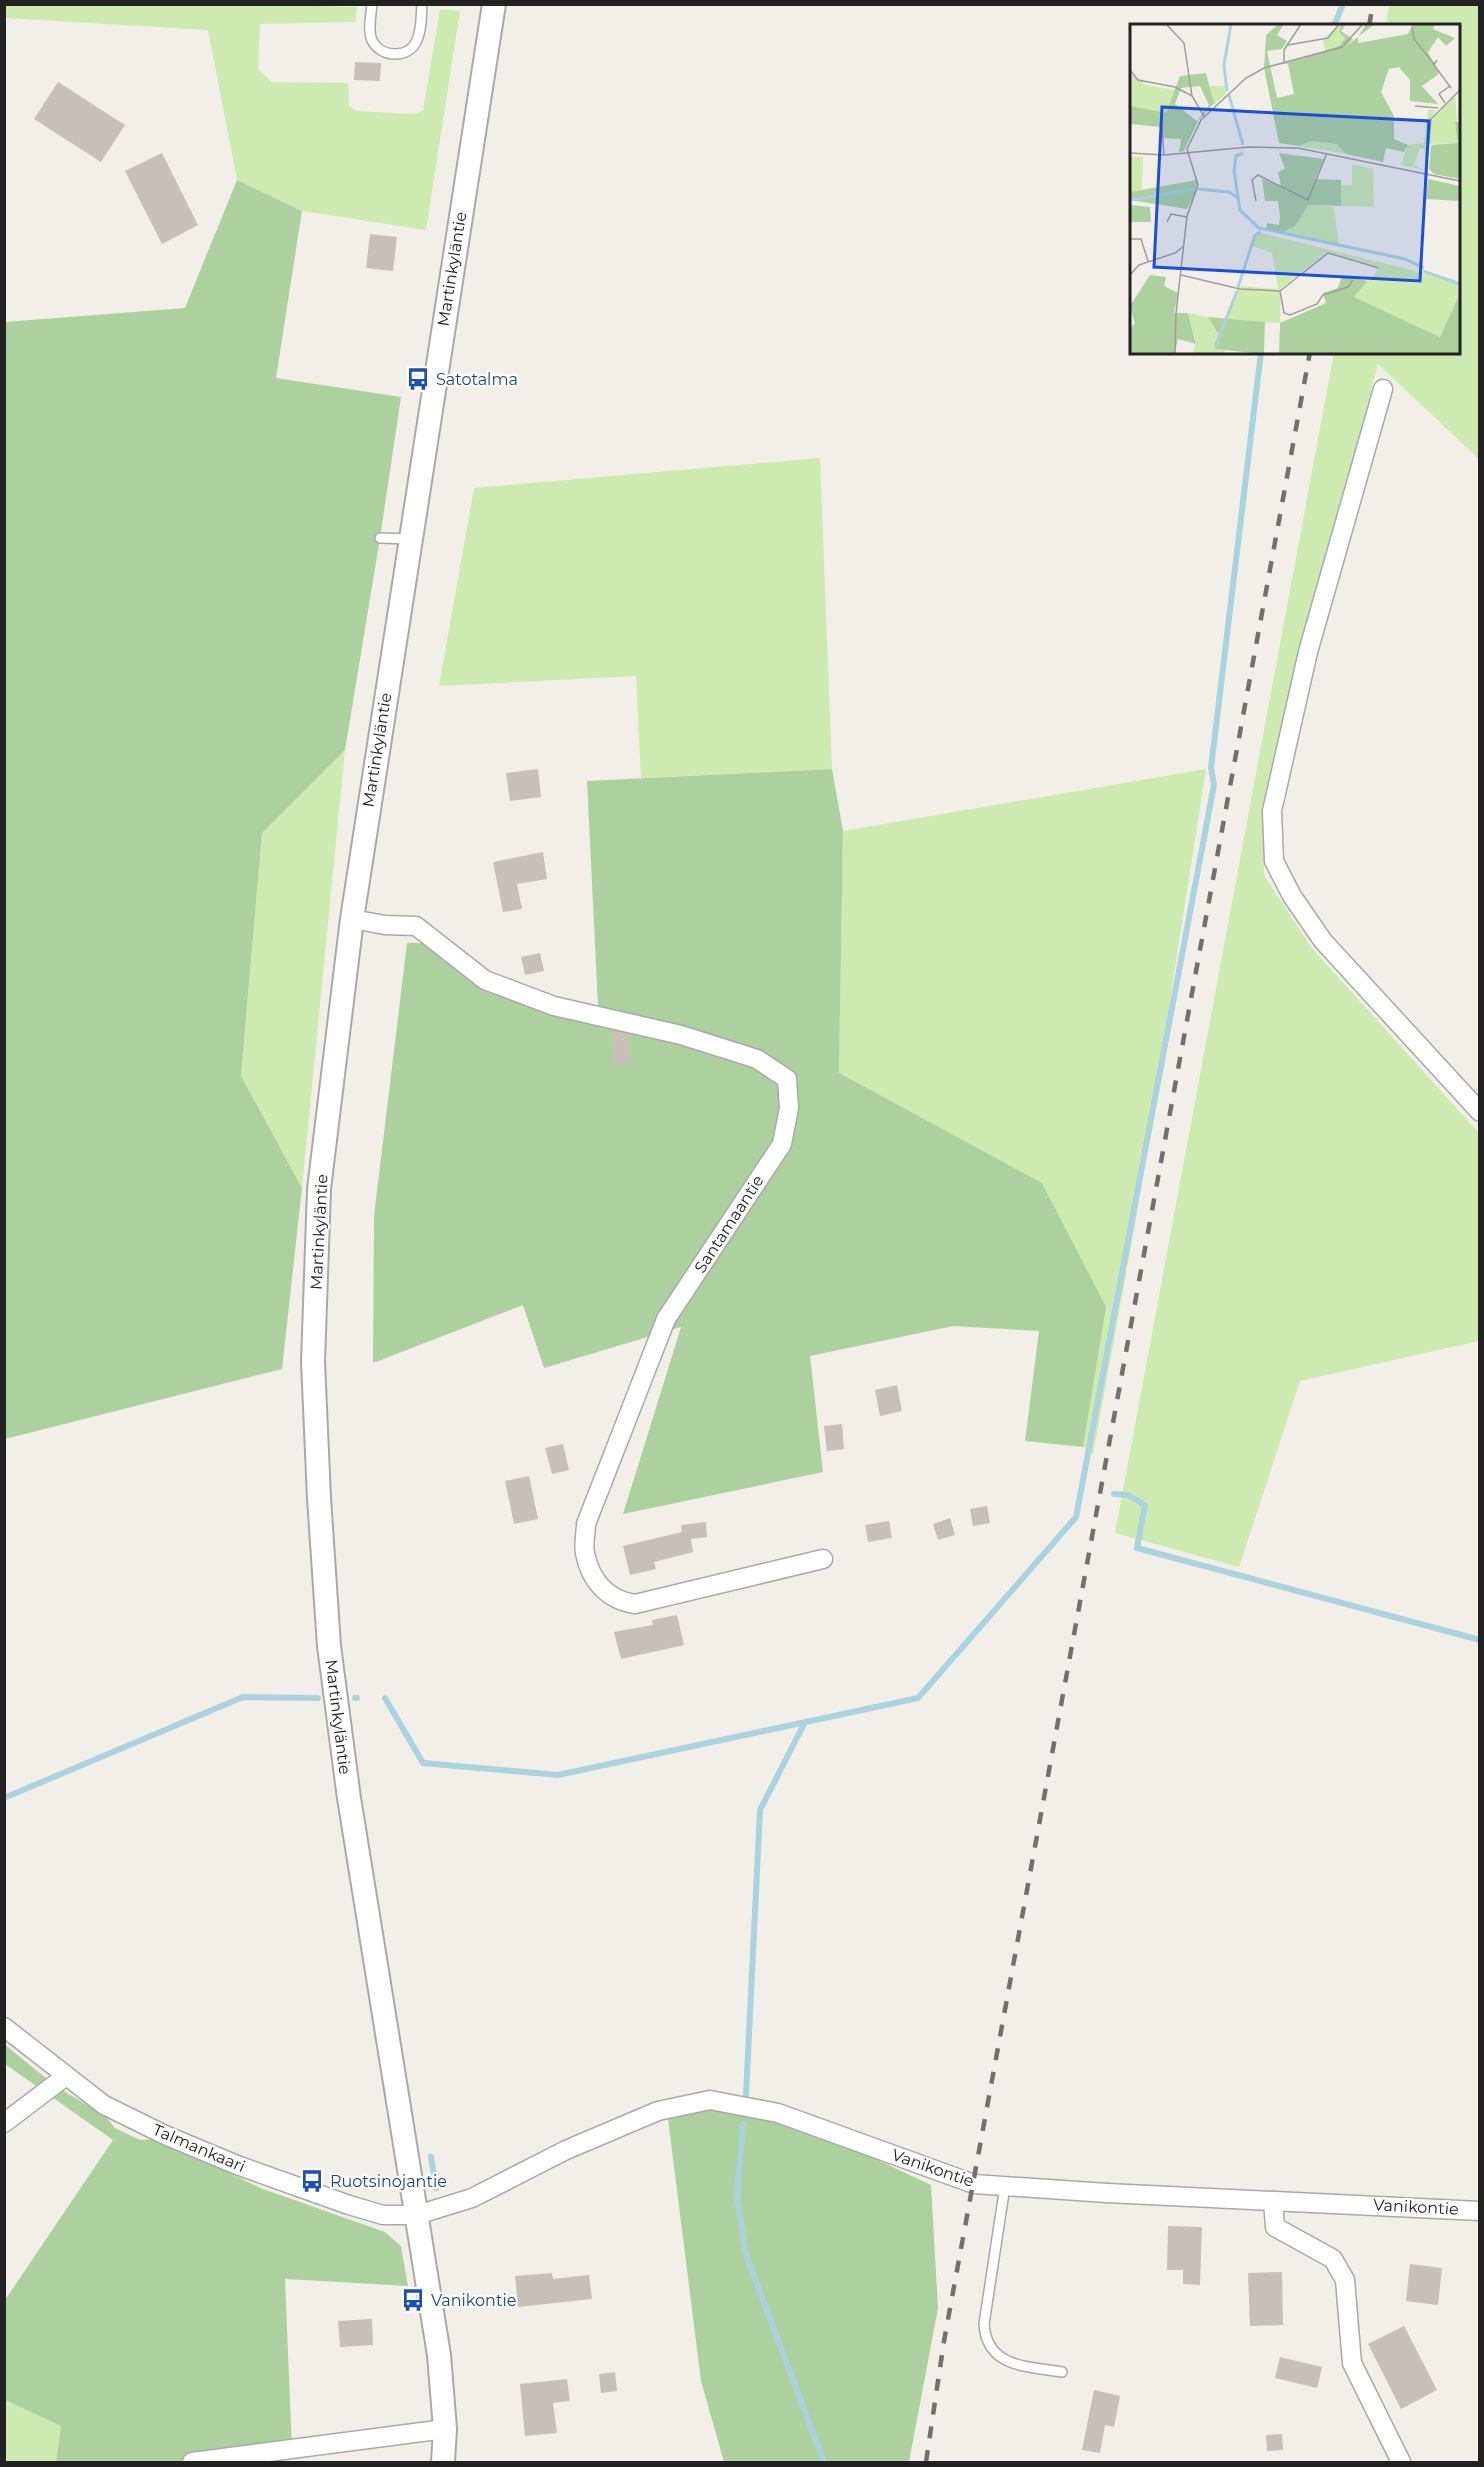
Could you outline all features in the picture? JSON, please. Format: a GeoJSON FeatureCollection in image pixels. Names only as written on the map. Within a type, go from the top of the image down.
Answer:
{"type":"FeatureCollection","features":[{"type":"Feature","properties":{"kind":"street","name":"Martinkyläntie"},"geometry":{"type":"LineString","coordinates":[[443,2463],[446,2429],[439,2355],[349,1798],[329,1646],[313,1362],[319,1189],[352,919],[494,4]]}},
{"type":"Feature","properties":{"kind":"street"},"geometry":{"type":"LineString","coordinates":[[1383,389],[1308,652],[1272,811],[1274,861],[1292,896],[1323,941],[1479,1112]]}},
{"type":"Feature","properties":{"kind":"street","name":"Santamaantie"},"geometry":{"type":"LineString","coordinates":[[352,919],[385,925],[416,926],[484,980],[554,1006],[681,1035],[757,1059],[787,1079],[789,1108],[782,1144],[666,1319],[586,1524],[584,1551],[602,1588],[618,1602],[635,1604],[824,1559]]}},
{"type":"Feature","properties":{"kind":"street","name":"Talmankaari"},"geometry":{"type":"LineString","coordinates":[[4,2027],[104,2105],[165,2134],[237,2165],[375,2213],[417,2215]]}},
{"type":"Feature","properties":{"kind":"street"},"geometry":{"type":"LineString","coordinates":[[4,2123],[66,2076]]}},
{"type":"Feature","properties":{"kind":"street","name":"Vanikontie"},"geometry":{"type":"LineString","coordinates":[[417,2215],[472,2198],[566,2150],[658,2111],[710,2100],[778,2113],[974,2184],[1479,2211]]}},
{"type":"Feature","properties":{"kind":"street"},"geometry":{"type":"LineString","coordinates":[[1273,2201],[1275,2227],[1333,2259],[1344,2280],[1352,2363],[1401,2463]]}},
{"type":"Feature","properties":{"kind":"street"},"geometry":{"type":"LineString","coordinates":[[192,2463],[446,2429]]}},
{"type":"Feature","properties":{"kind":"lane"},"geometry":{"type":"LineString","coordinates":[[372,4],[371,40],[379,51],[395,54],[408,52],[416,43],[420,30],[422,4]]}},
{"type":"Feature","properties":{"kind":"lane"},"geometry":{"type":"LineString","coordinates":[[380,538],[411,539]]}},
{"type":"Feature","properties":{"kind":"lane"},"geometry":{"type":"LineString","coordinates":[[1005,2186],[984,2324],[985,2337],[994,2354],[1012,2363],[1062,2372]]}},
{"type":"Feature","properties":{"kind":"green space"},"geometry":{"type":"Polygon","coordinates":[[[220,4],[357,7],[356,22],[260,24],[258,68],[271,82],[348,83],[349,106],[357,111],[415,114],[423,110],[440,9],[460,11],[426,230],[302,211],[237,180],[208,30],[5,18],[4,5],[220,4]]]}},
{"type":"Feature","properties":{"kind":"green space"},"geometry":{"type":"Polygon","coordinates":[[[1389,5],[1479,5],[1479,459],[1378,364],[1262,807],[1264,875],[1311,947],[1479,1133],[1479,1341],[1300,1381],[1239,1567],[1115,1533],[1334,354],[1460,354],[1460,24],[1386,24],[1389,5]]]}},
{"type":"Feature","properties":{"kind":"green space"},"geometry":{"type":"Polygon","coordinates":[[[237,180],[302,211],[276,378],[401,397],[345,750],[262,833],[241,1076],[302,1188],[282,1369],[5,1439],[5,322],[185,308],[237,180]]]}},
{"type":"Feature","properties":{"kind":"green space"},"geometry":{"type":"Polygon","coordinates":[[[820,458],[832,769],[641,778],[636,676],[439,686],[474,488],[820,458]]]}},
{"type":"Feature","properties":{"kind":"green space"},"geometry":{"type":"Polygon","coordinates":[[[345,750],[302,1188],[241,1076],[262,832],[345,750]]]}},
{"type":"Feature","properties":{"kind":"green space"},"geometry":{"type":"Polygon","coordinates":[[[832,769],[843,831],[839,1073],[1042,1183],[1106,1307],[1083,1447],[1025,1441],[1039,1331],[953,1326],[810,1356],[823,1472],[623,1514],[681,1327],[544,1368],[523,1305],[373,1363],[374,1216],[407,943],[424,943],[482,990],[549,1014],[599,1026],[587,781],[832,769]]]}},
{"type":"Feature","properties":{"kind":"green space"},"geometry":{"type":"Polygon","coordinates":[[[1206,769],[1135,1225],[1093,1455],[1083,1447],[1105,1307],[839,1073],[843,831],[1206,769]]]}},
{"type":"Feature","properties":{"kind":"green space"},"geometry":{"type":"Polygon","coordinates":[[[4,2044],[57,2087],[105,2116],[115,2128],[140,2140],[157,2139],[263,2189],[385,2232],[401,2246],[408,2286],[285,2279],[292,2449],[192,2462],[56,2462],[61,2426],[5,2400],[5,2300],[113,2140],[5,2064],[4,2044]]]}},
{"type":"Feature","properties":{"kind":"green space"},"geometry":{"type":"Polygon","coordinates":[[[710,2100],[778,2113],[931,2185],[938,2308],[909,2462],[724,2462],[701,2381],[668,2119],[658,2111],[710,2100]]]}},
{"type":"Feature","properties":{"kind":"green space"},"geometry":{"type":"Polygon","coordinates":[[[5,2400],[61,2426],[56,2462],[5,2462],[5,2400]]]}},
{"type":"Feature","properties":{"kind":"building"},"geometry":{"type":"Polygon","coordinates":[[[355,62],[381,63],[380,81],[354,80],[355,62]]]}},
{"type":"Feature","properties":{"kind":"building"},"geometry":{"type":"Polygon","coordinates":[[[58,82],[125,125],[101,162],[34,119],[58,82]]]}},
{"type":"Feature","properties":{"kind":"building"},"geometry":{"type":"Polygon","coordinates":[[[162,153],[198,225],[162,244],[125,171],[162,153]]]}},
{"type":"Feature","properties":{"kind":"building"},"geometry":{"type":"Polygon","coordinates":[[[370,234],[397,237],[393,271],[366,268],[370,234]]]}},
{"type":"Feature","properties":{"kind":"building"},"geometry":{"type":"Polygon","coordinates":[[[538,769],[541,797],[510,801],[506,773],[538,769]]]}},
{"type":"Feature","properties":{"kind":"building"},"geometry":{"type":"Polygon","coordinates":[[[543,852],[547,879],[517,884],[522,909],[503,912],[493,862],[543,852]]]}},
{"type":"Feature","properties":{"kind":"building"},"geometry":{"type":"Polygon","coordinates":[[[540,953],[544,971],[525,975],[521,957],[540,953]]]}},
{"type":"Feature","properties":{"kind":"building"},"geometry":{"type":"Polygon","coordinates":[[[619,1032],[629,1035],[631,1064],[614,1065],[612,1033],[619,1032]]]}},
{"type":"Feature","properties":{"kind":"building"},"geometry":{"type":"Polygon","coordinates":[[[897,1385],[902,1411],[880,1416],[875,1390],[897,1385]]]}},
{"type":"Feature","properties":{"kind":"building"},"geometry":{"type":"Polygon","coordinates":[[[842,1424],[844,1449],[827,1451],[824,1426],[842,1424]]]}},
{"type":"Feature","properties":{"kind":"building"},"geometry":{"type":"Polygon","coordinates":[[[563,1444],[569,1470],[552,1474],[545,1448],[563,1444]]]}},
{"type":"Feature","properties":{"kind":"building"},"geometry":{"type":"Polygon","coordinates":[[[529,1476],[538,1519],[514,1524],[505,1481],[529,1476]]]}},
{"type":"Feature","properties":{"kind":"building"},"geometry":{"type":"Polygon","coordinates":[[[987,1506],[990,1523],[973,1526],[970,1509],[987,1506]]]}},
{"type":"Feature","properties":{"kind":"building"},"geometry":{"type":"Polygon","coordinates":[[[950,1518],[955,1535],[938,1540],[933,1524],[950,1518]]]}},
{"type":"Feature","properties":{"kind":"building"},"geometry":{"type":"Polygon","coordinates":[[[889,1521],[892,1538],[868,1542],[865,1525],[889,1521]]]}},
{"type":"Feature","properties":{"kind":"building"},"geometry":{"type":"Polygon","coordinates":[[[706,1522],[707,1537],[691,1539],[693,1552],[654,1562],[656,1569],[630,1575],[623,1546],[682,1532],[681,1525],[706,1522]]]}},
{"type":"Feature","properties":{"kind":"building"},"geometry":{"type":"Polygon","coordinates":[[[677,1615],[684,1645],[621,1659],[614,1632],[653,1625],[652,1620],[677,1615]]]}},
{"type":"Feature","properties":{"kind":"building"},"geometry":{"type":"Polygon","coordinates":[[[1168,2226],[1202,2227],[1200,2285],[1183,2284],[1183,2270],[1167,2270],[1168,2226]]]}},
{"type":"Feature","properties":{"kind":"building"},"geometry":{"type":"Polygon","coordinates":[[[1410,2264],[1442,2268],[1438,2305],[1406,2301],[1410,2264]]]}},
{"type":"Feature","properties":{"kind":"building"},"geometry":{"type":"Polygon","coordinates":[[[1282,2272],[1283,2325],[1250,2326],[1248,2273],[1282,2272]]]}},
{"type":"Feature","properties":{"kind":"building"},"geometry":{"type":"Polygon","coordinates":[[[552,2273],[553,2279],[589,2275],[592,2299],[518,2307],[515,2276],[552,2273]]]}},
{"type":"Feature","properties":{"kind":"building"},"geometry":{"type":"Polygon","coordinates":[[[372,2319],[373,2345],[340,2347],[338,2321],[372,2319]]]}},
{"type":"Feature","properties":{"kind":"building"},"geometry":{"type":"Polygon","coordinates":[[[1404,2326],[1437,2390],[1401,2409],[1368,2344],[1404,2326]]]}},
{"type":"Feature","properties":{"kind":"building"},"geometry":{"type":"Polygon","coordinates":[[[1280,2357],[1322,2367],[1317,2388],[1275,2378],[1280,2357]]]}},
{"type":"Feature","properties":{"kind":"building"},"geometry":{"type":"Polygon","coordinates":[[[615,2372],[617,2391],[601,2393],[599,2374],[615,2372]]]}},
{"type":"Feature","properties":{"kind":"building"},"geometry":{"type":"Polygon","coordinates":[[[567,2379],[570,2401],[553,2403],[557,2433],[525,2436],[520,2384],[567,2379]]]}},
{"type":"Feature","properties":{"kind":"building"},"geometry":{"type":"Polygon","coordinates":[[[1094,2390],[1120,2396],[1114,2427],[1105,2425],[1100,2453],[1082,2450],[1094,2390]]]}},
{"type":"Feature","properties":{"kind":"building"},"geometry":{"type":"Polygon","coordinates":[[[1282,2434],[1283,2450],[1267,2451],[1266,2435],[1282,2434]]]}},
{"type":"Feature","properties":{"kind":"waterway"},"geometry":{"type":"LineString","coordinates":[[1335,24],[1343,4]]}},
{"type":"Feature","properties":{"kind":"waterway"},"geometry":{"type":"LineString","coordinates":[[385,1698],[423,1763],[558,1775],[918,1698],[1076,1517],[1214,785],[1211,768],[1261,354]]}},
{"type":"Feature","properties":{"kind":"waterway"},"geometry":{"type":"LineString","coordinates":[[1114,1494],[1128,1495],[1145,1505],[1137,1548],[1480,1640]]}},
{"type":"Feature","properties":{"kind":"waterway"},"geometry":{"type":"LineString","coordinates":[[4,1798],[243,1697],[318,1698]]}},
{"type":"Feature","properties":{"kind":"waterway"},"geometry":{"type":"LineString","coordinates":[[746,2095],[760,1810],[805,1722]]}},
{"type":"Feature","properties":{"kind":"waterway"},"geometry":{"type":"LineString","coordinates":[[743,2124],[737,2196],[746,2255],[824,2462]]}},
{"type":"Feature","properties":{"kind":"waterway"},"geometry":{"type":"LineString","coordinates":[[431,2157],[436,2188]]}},
{"type":"Feature","properties":{"kind":"railway"},"geometry":{"type":"LineString","coordinates":[[1369,24],[1373,4]]}},
{"type":"Feature","properties":{"kind":"railway"},"geometry":{"type":"LineString","coordinates":[[926,2462],[944,2341],[1310,354]]}},
{"type":"Feature","properties":{"kind":"place","name":"Satotalma"},"geometry":{"type":"Point","coordinates":[418,379]}},
{"type":"Feature","properties":{"kind":"place","name":"Ruotsinojantie"},"geometry":{"type":"Point","coordinates":[312,2181]}},
{"type":"Feature","properties":{"kind":"place","name":"Vanikontie"},"geometry":{"type":"Point","coordinates":[413,2300]}}]}
